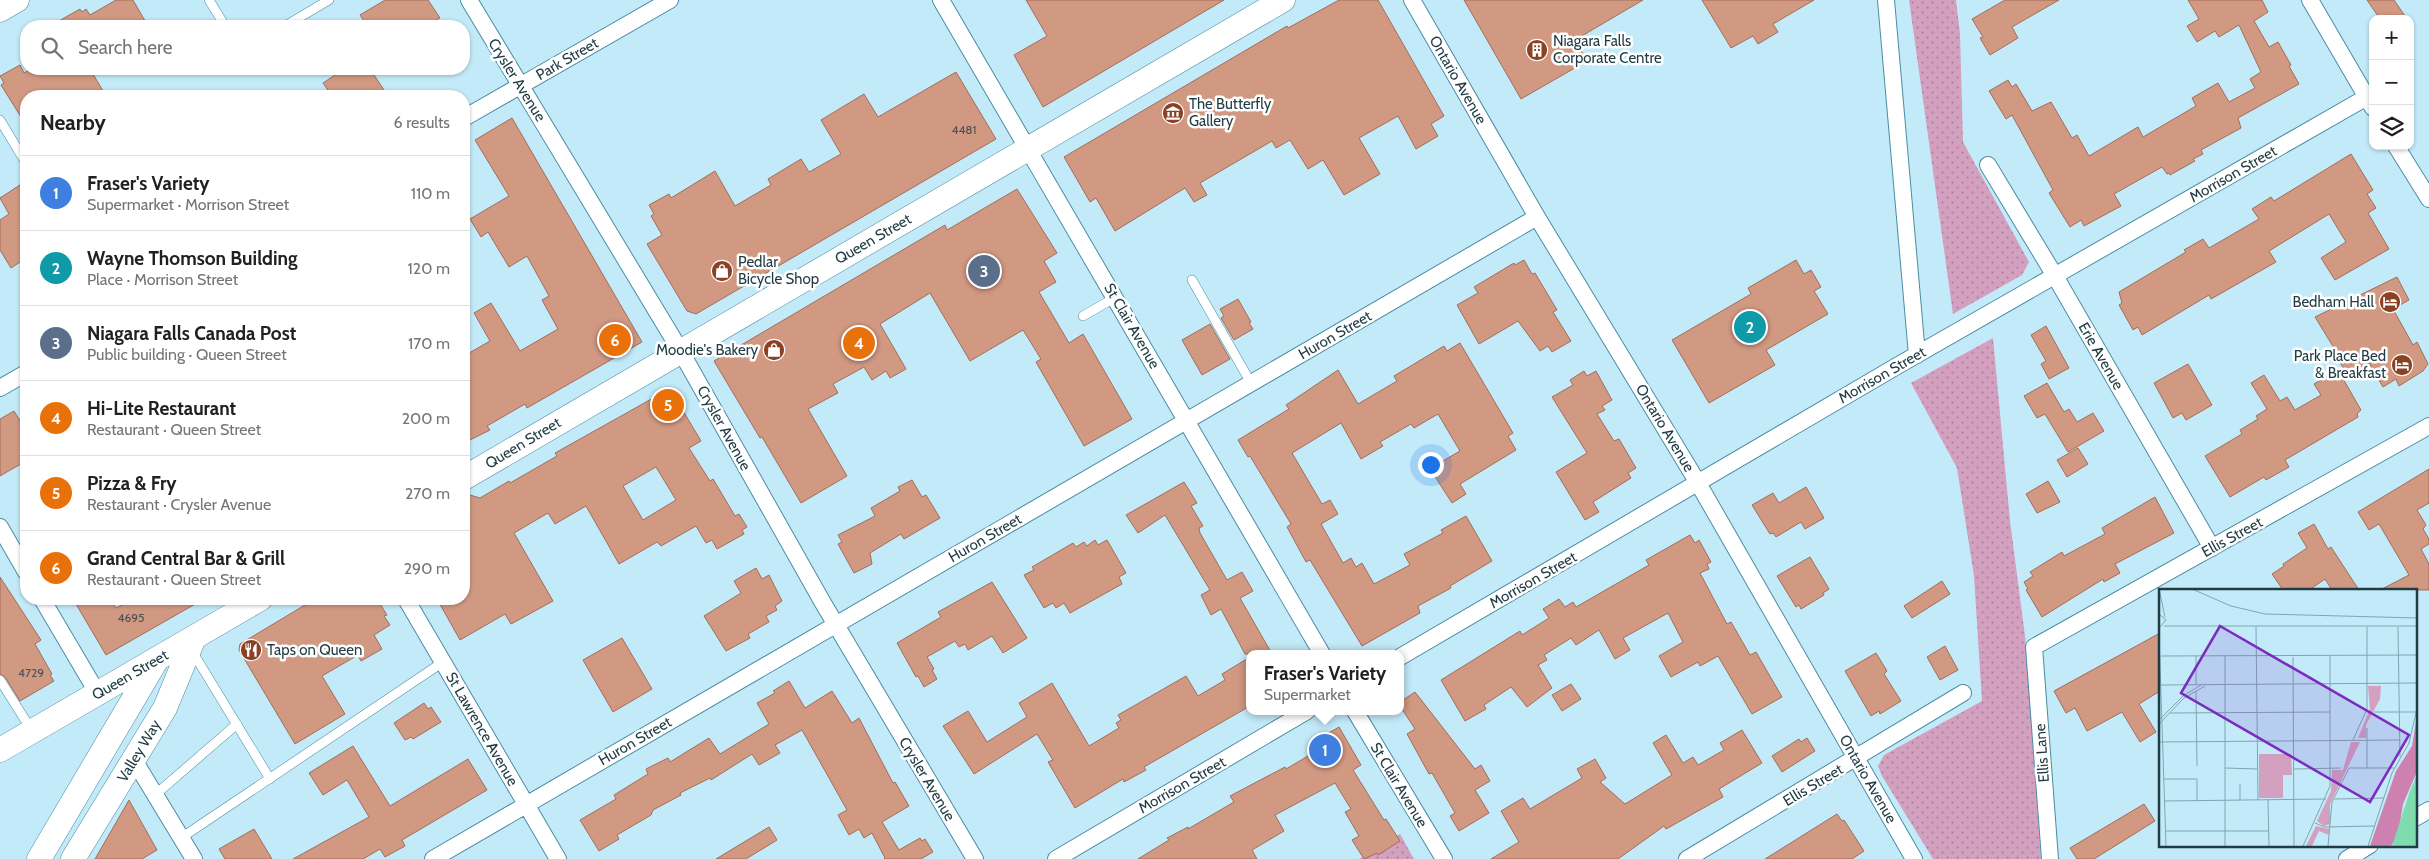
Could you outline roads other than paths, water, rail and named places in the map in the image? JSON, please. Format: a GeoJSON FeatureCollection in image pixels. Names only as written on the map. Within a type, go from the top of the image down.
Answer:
{"type":"FeatureCollection","features":[{"type":"Feature","properties":{"kind":"street","name":"Crysler Avenue"},"geometry":{"type":"LineString","coordinates":[[469,0],[680,350],[836,626],[975,859]]}},
{"type":"Feature","properties":{"kind":"street","name":"Park Street"},"geometry":{"type":"LineString","coordinates":[[470,115],[670,0]]}},
{"type":"Feature","properties":{"kind":"street","name":"St Clair Avenue"},"geometry":{"type":"LineString","coordinates":[[941,0],[1116,297],[1133,330],[1188,420],[1320,650]]}},
{"type":"Feature","properties":{"kind":"street","name":"Queen Street"},"geometry":{"type":"LineString","coordinates":[[470,474],[680,350],[1028,150],[1283,0]]}},
{"type":"Feature","properties":{"kind":"street","name":"Ontario Avenue"},"geometry":{"type":"LineString","coordinates":[[1412,0],[1537,217],[1698,483],[1914,859]]}},
{"type":"Feature","properties":{"kind":"street"},"geometry":{"type":"LineString","coordinates":[[1886,0],[1917,355]]}},
{"type":"Feature","properties":{"kind":"street"},"geometry":{"type":"LineString","coordinates":[[2310,0],[2369,101]]}},
{"type":"Feature","properties":{"kind":"street","name":"Morrison Street"},"geometry":{"type":"LineString","coordinates":[[1404,655],[2055,276],[2369,104]]}},
{"type":"Feature","properties":{"kind":"street"},"geometry":{"type":"LineString","coordinates":[[2398,150],[2429,199]]}},
{"type":"Feature","properties":{"kind":"street","name":"Erie Avenue"},"geometry":{"type":"LineString","coordinates":[[1988,165],[2055,276],[2212,548]]}},
{"type":"Feature","properties":{"kind":"street","name":"Huron Street"},"geometry":{"type":"LineString","coordinates":[[433,859],[1537,217]]}},
{"type":"Feature","properties":{"kind":"street"},"geometry":{"type":"LineString","coordinates":[[0,388],[20,376]]}},
{"type":"Feature","properties":{"kind":"street","name":"Ellis Street"},"geometry":{"type":"LineString","coordinates":[[2034,647],[2429,426]]}},
{"type":"Feature","properties":{"kind":"street"},"geometry":{"type":"LineString","coordinates":[[0,527],[20,562]]}},
{"type":"Feature","properties":{"kind":"street"},"geometry":{"type":"LineString","coordinates":[[46,605],[98,694]]}},
{"type":"Feature","properties":{"kind":"street","name":"Queen Street"},"geometry":{"type":"LineString","coordinates":[[0,750],[157,660],[192,643],[251,605]]}},
{"type":"Feature","properties":{"kind":"street","name":"St Lawrence Avenue"},"geometry":{"type":"LineString","coordinates":[[410,605],[558,859]]}},
{"type":"Feature","properties":{"kind":"street","name":"Valley Way"},"geometry":{"type":"LineString","coordinates":[[72,859],[165,708],[192,643]]}},
{"type":"Feature","properties":{"kind":"street","name":"Ellis Lane"},"geometry":{"type":"LineString","coordinates":[[2034,647],[2050,859]]}},
{"type":"Feature","properties":{"kind":"street","name":"Valley Way"},"geometry":{"type":"LineString","coordinates":[[39,859],[157,660]]}},
{"type":"Feature","properties":{"kind":"street","name":"Ellis Street"},"geometry":{"type":"LineString","coordinates":[[1687,859],[1963,693]]}},
{"type":"Feature","properties":{"kind":"street","name":"Morrison Street"},"geometry":{"type":"LineString","coordinates":[[1056,859],[1300,715]]}},
{"type":"Feature","properties":{"kind":"street","name":"St Clair Avenue"},"geometry":{"type":"LineString","coordinates":[[1357,715],[1444,859]]}},
{"type":"Feature","properties":{"kind":"street"},"geometry":{"type":"LineString","coordinates":[[134,760],[194,859]]}},
{"type":"Feature","properties":{"kind":"street"},"geometry":{"type":"LineString","coordinates":[[2416,817],[2429,810]]}},
{"type":"Feature","properties":{"kind":"street"},"geometry":{"type":"LineString","coordinates":[[2347,859],[2368,846]]}},
{"type":"Feature","properties":{"kind":"lane"},"geometry":{"type":"LineString","coordinates":[[209,0],[221,20]]}},
{"type":"Feature","properties":{"kind":"lane"},"geometry":{"type":"LineString","coordinates":[[295,20],[329,0]]}},
{"type":"Feature","properties":{"kind":"lane"},"geometry":{"type":"LineString","coordinates":[[0,120],[20,153]]}},
{"type":"Feature","properties":{"kind":"lane"},"geometry":{"type":"LineString","coordinates":[[1192,280],[1251,383]]}},
{"type":"Feature","properties":{"kind":"lane"},"geometry":{"type":"LineString","coordinates":[[1083,316],[1116,297]]}},
{"type":"Feature","properties":{"kind":"lane"},"geometry":{"type":"LineString","coordinates":[[192,643],[237,724],[270,778]]}},
{"type":"Feature","properties":{"kind":"lane"},"geometry":{"type":"LineString","coordinates":[[181,838],[443,662]]}},
{"type":"Feature","properties":{"kind":"lane"},"geometry":{"type":"LineString","coordinates":[[0,680],[32,732]]}},
{"type":"Feature","properties":{"kind":"lane"},"geometry":{"type":"LineString","coordinates":[[155,795],[237,724]]}},
{"type":"Feature","properties":{"kind":"place","name":"Niagara Falls Corporate Centre"},"geometry":{"type":"Point","coordinates":[1537,50]}},
{"type":"Feature","properties":{"kind":"place","name":"The Butterfly Gallery"},"geometry":{"type":"Point","coordinates":[1173,113]}},
{"type":"Feature","properties":{"kind":"place","name":"Pedlar Bicycle Shop"},"geometry":{"type":"Point","coordinates":[722,271]}},
{"type":"Feature","properties":{"kind":"place","name":"Niagara Falls Canada Post"},"geometry":{"type":"Point","coordinates":[984,271]}},
{"type":"Feature","properties":{"kind":"place","name":"Bedham Hall"},"geometry":{"type":"Point","coordinates":[2390,302]}},
{"type":"Feature","properties":{"kind":"place","name":"Wayne Thomson Building"},"geometry":{"type":"Point","coordinates":[1750,327]}},
{"type":"Feature","properties":{"kind":"place","name":"Grand Central Bar & Grill"},"geometry":{"type":"Point","coordinates":[615,340]}},
{"type":"Feature","properties":{"kind":"place","name":"Hi-Lite Restaurant"},"geometry":{"type":"Point","coordinates":[859,343]}},
{"type":"Feature","properties":{"kind":"place","name":"Moodie's Bakery"},"geometry":{"type":"Point","coordinates":[774,350]}},
{"type":"Feature","properties":{"kind":"place","name":"Park Place Bed & Breakfast"},"geometry":{"type":"Point","coordinates":[2402,365]}},
{"type":"Feature","properties":{"kind":"place","name":"Pizza & Fry"},"geometry":{"type":"Point","coordinates":[668,405]}},
{"type":"Feature","properties":{"kind":"place","name":"Taps on Queen"},"geometry":{"type":"Point","coordinates":[251,650]}},
{"type":"Feature","properties":{"kind":"place","name":"Fraser's Variety"},"geometry":{"type":"Point","coordinates":[1325,750]}}]}
